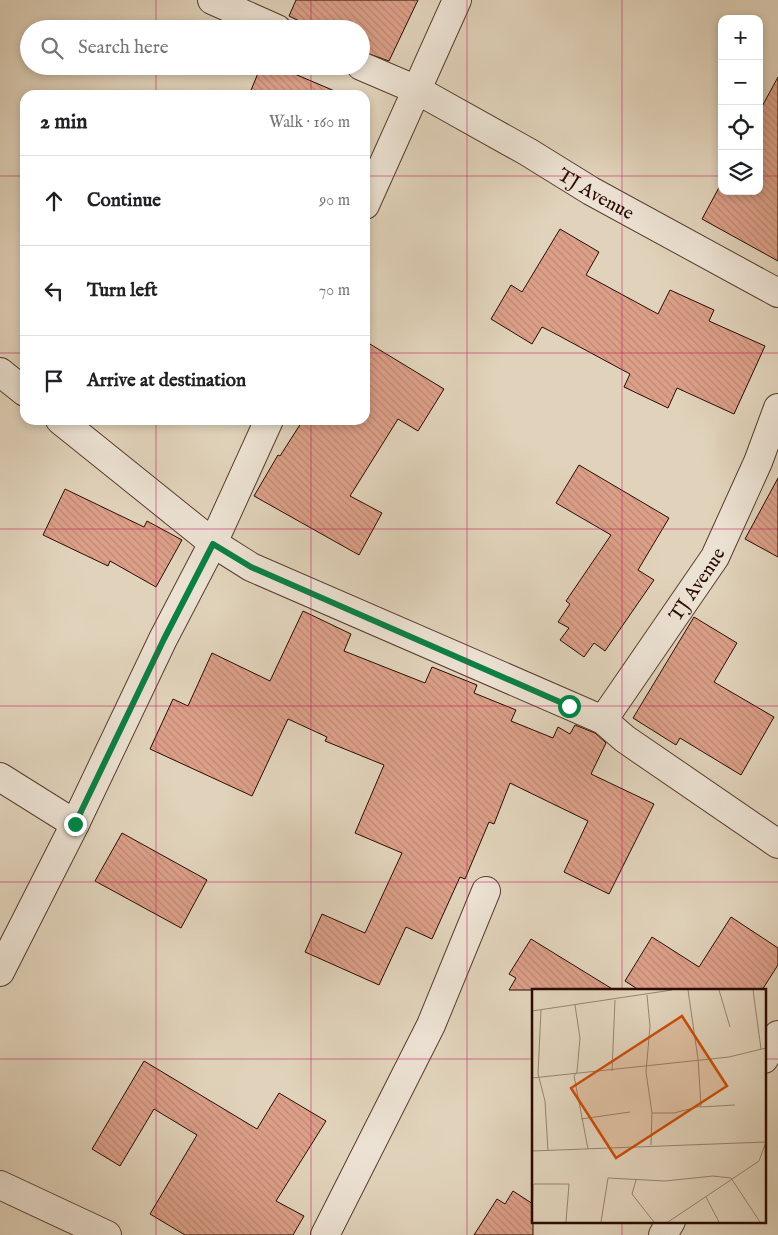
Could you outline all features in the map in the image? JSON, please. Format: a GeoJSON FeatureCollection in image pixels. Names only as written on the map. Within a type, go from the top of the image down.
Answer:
{"type":"FeatureCollection","features":[{"type":"Feature","properties":{"kind":"street"},"geometry":{"type":"LineString","coordinates":[[212,0],[257,20]]}},
{"type":"Feature","properties":{"kind":"street"},"geometry":{"type":"LineString","coordinates":[[370,194],[458,0]]}},
{"type":"Feature","properties":{"kind":"street","name":"TJ Avenue"},"geometry":{"type":"LineString","coordinates":[[370,70],[417,90],[528,152],[591,191],[778,294]]}},
{"type":"Feature","properties":{"kind":"street"},"geometry":{"type":"LineString","coordinates":[[0,372],[20,388]]}},
{"type":"Feature","properties":{"kind":"street","name":"TJ Avenue"},"geometry":{"type":"LineString","coordinates":[[603,720],[715,557],[758,462],[778,408]]}},
{"type":"Feature","properties":{"kind":"street"},"geometry":{"type":"LineString","coordinates":[[66,425],[213,544],[251,567],[603,720],[625,739],[778,844]]}},
{"type":"Feature","properties":{"kind":"street"},"geometry":{"type":"LineString","coordinates":[[0,972],[75,824],[164,639],[213,544],[267,425]]}},
{"type":"Feature","properties":{"kind":"street"},"geometry":{"type":"LineString","coordinates":[[0,777],[75,824]]}},
{"type":"Feature","properties":{"kind":"street"},"geometry":{"type":"LineString","coordinates":[[325,1235],[431,1025],[486,890]]}},
{"type":"Feature","properties":{"kind":"street"},"geometry":{"type":"LineString","coordinates":[[766,1056],[778,1035]]}},
{"type":"Feature","properties":{"kind":"street"},"geometry":{"type":"LineString","coordinates":[[0,1185],[107,1235]]}},
{"type":"Feature","properties":{"kind":"street"},"geometry":{"type":"LineString","coordinates":[[663,1235],[670,1222]]}},
{"type":"Feature","properties":{"kind":"building"},"geometry":{"type":"Polygon","coordinates":[[[296,0],[418,0],[389,61],[370,54],[370,20],[297,20],[289,16],[296,0]]]}},
{"type":"Feature","properties":{"kind":"building"},"geometry":{"type":"Polygon","coordinates":[[[257,75],[297,75],[332,90],[251,90],[257,75]]]}},
{"type":"Feature","properties":{"kind":"building"},"geometry":{"type":"Polygon","coordinates":[[[778,77],[778,261],[702,219],[718,189],[718,195],[763,195],[763,105],[778,77]]]}},
{"type":"Feature","properties":{"kind":"building"},"geometry":{"type":"Polygon","coordinates":[[[560,229],[599,252],[586,275],[658,314],[670,290],[714,310],[709,321],[765,346],[734,414],[677,388],[668,408],[624,387],[630,374],[552,332],[542,327],[532,344],[491,319],[511,285],[522,292],[560,229]]]}},
{"type":"Feature","properties":{"kind":"building"},"geometry":{"type":"Polygon","coordinates":[[[370,344],[444,389],[418,431],[398,419],[350,496],[382,513],[359,555],[254,496],[278,455],[280,456],[300,425],[370,425],[370,344]]]}},
{"type":"Feature","properties":{"kind":"building"},"geometry":{"type":"Polygon","coordinates":[[[579,465],[669,518],[638,570],[654,580],[605,651],[594,643],[584,657],[560,640],[569,628],[558,622],[570,604],[566,601],[611,535],[556,503],[579,465]]]}},
{"type":"Feature","properties":{"kind":"building"},"geometry":{"type":"Polygon","coordinates":[[[778,478],[778,557],[745,539],[778,478]]]}},
{"type":"Feature","properties":{"kind":"building"},"geometry":{"type":"Polygon","coordinates":[[[65,489],[144,527],[147,521],[182,540],[156,587],[110,561],[108,566],[43,535],[65,489]]]}},
{"type":"Feature","properties":{"kind":"building"},"geometry":{"type":"Polygon","coordinates":[[[303,611],[351,634],[344,651],[425,683],[432,667],[477,685],[474,693],[516,710],[511,721],[553,738],[558,727],[570,734],[575,725],[595,733],[606,743],[591,774],[654,804],[609,894],[564,872],[588,821],[510,783],[494,824],[489,822],[465,879],[460,877],[432,939],[406,927],[379,985],[305,952],[322,914],[365,933],[402,853],[355,833],[384,765],[325,741],[327,737],[288,719],[252,796],[150,749],[173,699],[188,706],[212,653],[270,681],[303,611]]]}},
{"type":"Feature","properties":{"kind":"building"},"geometry":{"type":"Polygon","coordinates":[[[694,617],[737,643],[714,682],[774,717],[741,775],[680,738],[676,745],[633,718],[694,617]]]}},
{"type":"Feature","properties":{"kind":"building"},"geometry":{"type":"Polygon","coordinates":[[[122,833],[207,880],[181,928],[95,881],[122,833]]]}},
{"type":"Feature","properties":{"kind":"building"},"geometry":{"type":"Polygon","coordinates":[[[731,917],[778,948],[778,965],[763,989],[637,989],[625,981],[652,937],[699,967],[731,917]]]}},
{"type":"Feature","properties":{"kind":"building"},"geometry":{"type":"Polygon","coordinates":[[[531,939],[612,989],[509,990],[516,978],[509,974],[531,939]]]}},
{"type":"Feature","properties":{"kind":"building"},"geometry":{"type":"Polygon","coordinates":[[[144,1061],[257,1129],[279,1093],[326,1121],[276,1201],[304,1216],[293,1235],[185,1235],[150,1214],[197,1135],[154,1109],[120,1166],[92,1149],[144,1061]]]}},
{"type":"Feature","properties":{"kind":"building"},"geometry":{"type":"Polygon","coordinates":[[[513,1191],[532,1203],[533,1235],[474,1235],[497,1199],[505,1204],[513,1191]]]}},
{"type":"Feature","properties":{"kind":"route"},"geometry":{"type":"LineString","coordinates":[[75,824],[164,639],[213,544],[251,567],[569,706]]}}]}
